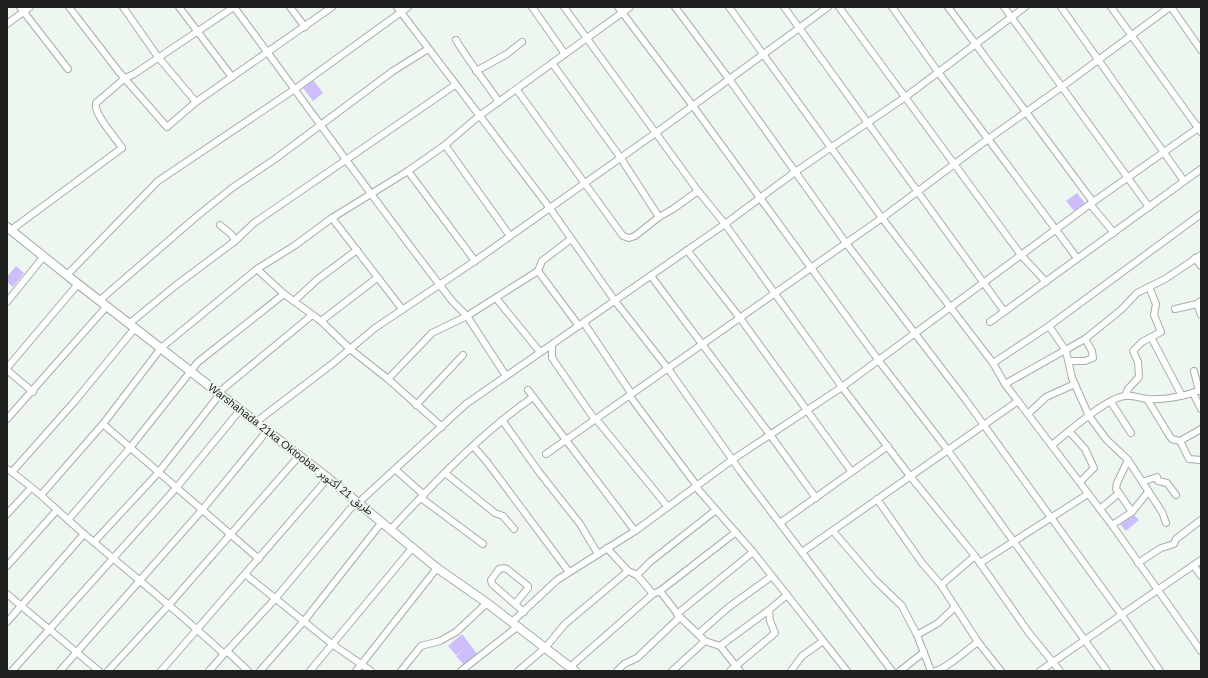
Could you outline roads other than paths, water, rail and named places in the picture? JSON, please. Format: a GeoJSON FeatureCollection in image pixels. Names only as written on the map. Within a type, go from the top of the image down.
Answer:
{"type":"FeatureCollection","features":[{"type":"Feature","properties":{"kind":"main road","name":"Warshahada 21ka Oktoobar طريق 21 أكتوبر"},"geometry":{"type":"LineString","coordinates":[[9,228],[78,284],[328,478],[437,568],[487,603],[572,669]]}},
{"type":"Feature","properties":{"kind":"street"},"geometry":{"type":"LineString","coordinates":[[7,24],[22,9],[30,7]]}},
{"type":"Feature","properties":{"kind":"street"},"geometry":{"type":"LineString","coordinates":[[69,7],[125,78],[167,127],[196,102],[332,7]]}},
{"type":"Feature","properties":{"kind":"street"},"geometry":{"type":"LineString","coordinates":[[123,7],[158,57],[196,102]]}},
{"type":"Feature","properties":{"kind":"street"},"geometry":{"type":"LineString","coordinates":[[179,7],[232,77]]}},
{"type":"Feature","properties":{"kind":"street"},"geometry":{"type":"LineString","coordinates":[[9,228],[122,148],[98,115],[95,106],[99,100],[125,78],[134,74],[234,7],[321,124],[370,194],[439,284],[466,316],[506,376]]}},
{"type":"Feature","properties":{"kind":"street"},"geometry":{"type":"LineString","coordinates":[[290,7],[305,27]]}},
{"type":"Feature","properties":{"kind":"street"},"geometry":{"type":"LineString","coordinates":[[67,275],[158,181],[295,89],[399,10],[408,7]]}},
{"type":"Feature","properties":{"kind":"street"},"geometry":{"type":"LineString","coordinates":[[532,7],[565,54]]}},
{"type":"Feature","properties":{"kind":"street"},"geometry":{"type":"LineString","coordinates":[[564,7],[657,132],[698,191],[725,224],[775,292],[842,387],[910,476],[975,556],[1029,632],[1060,671]]}},
{"type":"Feature","properties":{"kind":"street"},"geometry":{"type":"LineString","coordinates":[[618,7],[693,106],[879,361],[947,449],[1107,671]]}},
{"type":"Feature","properties":{"kind":"street"},"geometry":{"type":"LineString","coordinates":[[41,495],[103,424],[161,348],[257,269],[294,246],[332,218],[408,171],[444,145],[479,116],[588,39],[630,7]]}},
{"type":"Feature","properties":{"kind":"street"},"geometry":{"type":"LineString","coordinates":[[675,7],[729,79],[846,243],[984,426],[1121,614],[1160,671]]}},
{"type":"Feature","properties":{"kind":"street"},"geometry":{"type":"LineString","coordinates":[[728,7],[832,146],[882,218],[949,308],[994,363],[1018,401],[1112,525],[1201,651]]}},
{"type":"Feature","properties":{"kind":"street"},"geometry":{"type":"LineString","coordinates":[[784,7],[1004,311]]}},
{"type":"Feature","properties":{"kind":"street"},"geometry":{"type":"LineString","coordinates":[[256,422],[402,309],[475,261],[584,182],[657,132],[828,7]]}},
{"type":"Feature","properties":{"kind":"street"},"geometry":{"type":"LineString","coordinates":[[839,7],[904,98],[1021,256],[1046,282]]}},
{"type":"Feature","properties":{"kind":"street"},"geometry":{"type":"LineString","coordinates":[[892,7],[938,72],[1077,258]]}},
{"type":"Feature","properties":{"kind":"street"},"geometry":{"type":"LineString","coordinates":[[948,7],[1114,233]]}},
{"type":"Feature","properties":{"kind":"street"},"geometry":{"type":"LineString","coordinates":[[1004,7],[1063,86],[1149,207]]}},
{"type":"Feature","properties":{"kind":"street"},"geometry":{"type":"LineString","coordinates":[[208,671],[275,599],[357,502],[396,470],[466,404],[725,224],[832,146],[904,98],[1026,7]]}},
{"type":"Feature","properties":{"kind":"street"},"geometry":{"type":"LineString","coordinates":[[1061,7],[1184,181]]}},
{"type":"Feature","properties":{"kind":"street"},"geometry":{"type":"LineString","coordinates":[[461,671],[514,624],[542,593],[569,572],[635,531],[732,460],[771,436],[842,387],[915,335],[949,308],[1127,177],[1164,151],[1200,129],[1111,7]]}},
{"type":"Feature","properties":{"kind":"street"},"geometry":{"type":"LineString","coordinates":[[546,454],[630,394],[669,370],[775,292],[882,218],[1170,7],[1201,50]]}},
{"type":"Feature","properties":{"kind":"street"},"geometry":{"type":"LineString","coordinates":[[22,9],[68,69]]}},
{"type":"Feature","properties":{"kind":"street"},"geometry":{"type":"LineString","coordinates":[[399,10],[549,208],[615,301],[669,370],[732,460],[892,671]]}},
{"type":"Feature","properties":{"kind":"street"},"geometry":{"type":"LineString","coordinates":[[456,40],[476,71],[485,81],[499,102]]}},
{"type":"Feature","properties":{"kind":"street"},"geometry":{"type":"LineString","coordinates":[[476,71],[506,54],[522,42]]}},
{"type":"Feature","properties":{"kind":"street"},"geometry":{"type":"LineString","coordinates":[[7,419],[33,392],[104,303],[192,220],[232,188],[393,71],[428,49]]}},
{"type":"Feature","properties":{"kind":"street"},"geometry":{"type":"LineString","coordinates":[[552,63],[620,158],[659,217]]}},
{"type":"Feature","properties":{"kind":"street"},"geometry":{"type":"LineString","coordinates":[[248,671],[168,606],[41,495],[10,471],[75,401],[133,326],[175,286],[235,241],[254,223],[455,85]]}},
{"type":"Feature","properties":{"kind":"street"},"geometry":{"type":"LineString","coordinates":[[517,90],[623,236],[629,238],[635,236],[659,217],[698,191]]}},
{"type":"Feature","properties":{"kind":"street"},"geometry":{"type":"LineString","coordinates":[[444,145],[510,236]]}},
{"type":"Feature","properties":{"kind":"street"},"geometry":{"type":"LineString","coordinates":[[990,322],[1201,169]]}},
{"type":"Feature","properties":{"kind":"street"},"geometry":{"type":"LineString","coordinates":[[408,171],[475,261]]}},
{"type":"Feature","properties":{"kind":"street"},"geometry":{"type":"LineString","coordinates":[[994,363],[1049,326],[1201,214]]}},
{"type":"Feature","properties":{"kind":"street"},"geometry":{"type":"LineString","coordinates":[[332,218],[402,309]]}},
{"type":"Feature","properties":{"kind":"street"},"geometry":{"type":"LineString","coordinates":[[220,225],[232,234],[235,241]]}},
{"type":"Feature","properties":{"kind":"street"},"geometry":{"type":"LineString","coordinates":[[388,379],[432,333],[466,316],[538,270],[542,261],[571,239]]}},
{"type":"Feature","properties":{"kind":"street"},"geometry":{"type":"LineString","coordinates":[[294,302],[318,279],[357,250]]}},
{"type":"Feature","properties":{"kind":"street"},"geometry":{"type":"LineString","coordinates":[[688,250],[740,318],[851,471]]}},
{"type":"Feature","properties":{"kind":"street"},"geometry":{"type":"LineString","coordinates":[[7,302],[44,256]]}},
{"type":"Feature","properties":{"kind":"street"},"geometry":{"type":"LineString","coordinates":[[1006,384],[1085,340],[1122,309],[1137,293],[1165,279],[1198,257],[1201,266]]}},
{"type":"Feature","properties":{"kind":"street"},"geometry":{"type":"LineString","coordinates":[[257,269],[311,316],[321,321],[350,349],[388,379],[442,427]]}},
{"type":"Feature","properties":{"kind":"street"},"geometry":{"type":"LineString","coordinates":[[538,270],[581,325],[697,486],[753,552],[847,671]]}},
{"type":"Feature","properties":{"kind":"street"},"geometry":{"type":"LineString","coordinates":[[651,276],[816,498]]}},
{"type":"Feature","properties":{"kind":"street"},"geometry":{"type":"LineString","coordinates":[[321,321],[377,278]]}},
{"type":"Feature","properties":{"kind":"street"},"geometry":{"type":"LineString","coordinates":[[33,392],[7,369],[78,284]]}},
{"type":"Feature","properties":{"kind":"street"},"geometry":{"type":"LineString","coordinates":[[1125,396],[1128,389],[1139,377],[1138,362],[1133,351],[1151,337],[1161,332],[1154,315],[1156,304],[1149,287]]}},
{"type":"Feature","properties":{"kind":"street"},"geometry":{"type":"LineString","coordinates":[[68,520],[129,448],[190,370],[284,294]]}},
{"type":"Feature","properties":{"kind":"street"},"geometry":{"type":"LineString","coordinates":[[496,298],[540,352]]}},
{"type":"Feature","properties":{"kind":"street"},"geometry":{"type":"LineString","coordinates":[[1175,310],[1199,302],[1201,315]]}},
{"type":"Feature","properties":{"kind":"street"},"geometry":{"type":"LineString","coordinates":[[94,542],[158,473],[219,393],[311,316]]}},
{"type":"Feature","properties":{"kind":"street"},"geometry":{"type":"LineString","coordinates":[[1049,326],[1066,351],[1069,361],[1068,368],[1089,416],[1106,439],[1128,460],[1162,512],[1166,523]]}},
{"type":"Feature","properties":{"kind":"street"},"geometry":{"type":"LineString","coordinates":[[1151,337],[1182,396]]}},
{"type":"Feature","properties":{"kind":"street"},"geometry":{"type":"LineString","coordinates":[[1069,361],[1093,358],[1092,352],[1085,340]]}},
{"type":"Feature","properties":{"kind":"street"},"geometry":{"type":"LineString","coordinates":[[552,345],[552,358],[595,420],[668,507]]}},
{"type":"Feature","properties":{"kind":"street"},"geometry":{"type":"LineString","coordinates":[[416,405],[463,355]]}},
{"type":"Feature","properties":{"kind":"street"},"geometry":{"type":"LineString","coordinates":[[1194,371],[1201,409]]}},
{"type":"Feature","properties":{"kind":"street"},"geometry":{"type":"LineString","coordinates":[[1028,414],[1046,397],[1075,384]]}},
{"type":"Feature","properties":{"kind":"street"},"geometry":{"type":"LineString","coordinates":[[528,390],[565,441],[635,531]]}},
{"type":"Feature","properties":{"kind":"street"},"geometry":{"type":"LineString","coordinates":[[1052,446],[1089,416],[1111,402],[1125,396],[1147,399],[1182,396],[1198,391]]}},
{"type":"Feature","properties":{"kind":"street"},"geometry":{"type":"LineString","coordinates":[[391,529],[473,446],[502,420],[533,397]]}},
{"type":"Feature","properties":{"kind":"street"},"geometry":{"type":"LineString","coordinates":[[1147,399],[1172,439],[1180,441],[1201,429]]}},
{"type":"Feature","properties":{"kind":"street"},"geometry":{"type":"LineString","coordinates":[[802,552],[947,449],[984,426],[1018,401]]}},
{"type":"Feature","properties":{"kind":"street"},"geometry":{"type":"LineString","coordinates":[[1111,402],[1131,433]]}},
{"type":"Feature","properties":{"kind":"street"},"geometry":{"type":"LineString","coordinates":[[12,671],[177,488],[240,410]]}},
{"type":"Feature","properties":{"kind":"street"},"geometry":{"type":"LineString","coordinates":[[502,420],[539,472],[580,524],[598,554]]}},
{"type":"Feature","properties":{"kind":"street"},"geometry":{"type":"LineString","coordinates":[[103,424],[259,559]]}},
{"type":"Feature","properties":{"kind":"street"},"geometry":{"type":"LineString","coordinates":[[60,671],[76,651],[140,582],[267,431]]}},
{"type":"Feature","properties":{"kind":"street"},"geometry":{"type":"LineString","coordinates":[[1069,431],[1085,449],[1094,468],[1080,482]]}},
{"type":"Feature","properties":{"kind":"street"},"geometry":{"type":"LineString","coordinates":[[1180,441],[1189,459],[1201,460]]}},
{"type":"Feature","properties":{"kind":"street"},"geometry":{"type":"LineString","coordinates":[[473,446],[487,462],[569,572]]}},
{"type":"Feature","properties":{"kind":"street"},"geometry":{"type":"LineString","coordinates":[[780,523],[888,446]]}},
{"type":"Feature","properties":{"kind":"street"},"geometry":{"type":"LineString","coordinates":[[108,671],[168,606],[299,456]]}},
{"type":"Feature","properties":{"kind":"street"},"geometry":{"type":"LineString","coordinates":[[1128,460],[1117,482],[1116,489],[1132,512]]}},
{"type":"Feature","properties":{"kind":"street"},"geometry":{"type":"LineString","coordinates":[[396,470],[422,496],[483,544]]}},
{"type":"Feature","properties":{"kind":"street"},"geometry":{"type":"LineString","coordinates":[[445,473],[495,513],[503,516],[514,529]]}},
{"type":"Feature","properties":{"kind":"street"},"geometry":{"type":"LineString","coordinates":[[1142,482],[1158,477],[1158,481],[1167,483],[1176,495]]}},
{"type":"Feature","properties":{"kind":"street"},"geometry":{"type":"LineString","coordinates":[[165,670],[196,628],[246,575],[328,478]]}},
{"type":"Feature","properties":{"kind":"street"},"geometry":{"type":"LineString","coordinates":[[7,514],[31,488]]}},
{"type":"Feature","properties":{"kind":"street"},"geometry":{"type":"LineString","coordinates":[[1112,525],[1132,512],[1148,492]]}},
{"type":"Feature","properties":{"kind":"street"},"geometry":{"type":"LineString","coordinates":[[1100,510],[1119,493]]}},
{"type":"Feature","properties":{"kind":"street"},"geometry":{"type":"LineString","coordinates":[[980,563],[1088,494]]}},
{"type":"Feature","properties":{"kind":"street"},"geometry":{"type":"LineString","coordinates":[[877,499],[922,563],[940,585],[978,642],[1001,671]]}},
{"type":"Feature","properties":{"kind":"street"},"geometry":{"type":"LineString","coordinates":[[7,566],[58,510]]}},
{"type":"Feature","properties":{"kind":"street"},"geometry":{"type":"LineString","coordinates":[[637,575],[651,561],[716,510]]}},
{"type":"Feature","properties":{"kind":"street"},"geometry":{"type":"LineString","coordinates":[[1138,563],[1161,548],[1174,544],[1176,539],[1201,520]]}},
{"type":"Feature","properties":{"kind":"street"},"geometry":{"type":"LineString","coordinates":[[260,671],[304,621],[382,522]]}},
{"type":"Feature","properties":{"kind":"street"},"geometry":{"type":"LineString","coordinates":[[833,531],[875,580],[902,606],[917,635],[931,671]]}},
{"type":"Feature","properties":{"kind":"street"},"geometry":{"type":"LineString","coordinates":[[572,669],[653,594],[660,591],[736,532]]}},
{"type":"Feature","properties":{"kind":"street"},"geometry":{"type":"LineString","coordinates":[[7,622],[84,534]]}},
{"type":"Feature","properties":{"kind":"street"},"geometry":{"type":"LineString","coordinates":[[310,671],[413,547]]}},
{"type":"Feature","properties":{"kind":"street"},"geometry":{"type":"LineString","coordinates":[[607,548],[628,571],[637,575],[653,594]]}},
{"type":"Feature","properties":{"kind":"street"},"geometry":{"type":"LineString","coordinates":[[617,671],[624,664],[637,658],[679,615],[753,552]]}},
{"type":"Feature","properties":{"kind":"street"},"geometry":{"type":"LineString","coordinates":[[940,585],[975,556]]}},
{"type":"Feature","properties":{"kind":"street"},"geometry":{"type":"LineString","coordinates":[[1040,671],[1084,639],[1201,560]]}},
{"type":"Feature","properties":{"kind":"street"},"geometry":{"type":"LineString","coordinates":[[1194,566],[1201,576]]}},
{"type":"Feature","properties":{"kind":"street"},"geometry":{"type":"LineString","coordinates":[[356,671],[437,568]]}},
{"type":"Feature","properties":{"kind":"street"},"geometry":{"type":"LineString","coordinates":[[515,604],[528,586],[507,569],[499,569],[491,580],[492,584],[524,612]]}},
{"type":"Feature","properties":{"kind":"street"},"geometry":{"type":"LineString","coordinates":[[518,671],[545,648],[565,624],[628,571]]}},
{"type":"Feature","properties":{"kind":"street"},"geometry":{"type":"LineString","coordinates":[[246,575],[332,644],[371,671]]}},
{"type":"Feature","properties":{"kind":"street"},"geometry":{"type":"LineString","coordinates":[[698,634],[729,607],[772,576]]}},
{"type":"Feature","properties":{"kind":"street"},"geometry":{"type":"LineString","coordinates":[[660,591],[679,615],[705,641],[720,646],[738,669]]}},
{"type":"Feature","properties":{"kind":"street"},"geometry":{"type":"LineString","coordinates":[[7,594],[50,628],[98,671]]}},
{"type":"Feature","properties":{"kind":"street"},"geometry":{"type":"LineString","coordinates":[[720,646],[787,595]]}},
{"type":"Feature","properties":{"kind":"street"},"geometry":{"type":"LineString","coordinates":[[401,671],[421,646],[440,641],[456,632],[487,603]]}},
{"type":"Feature","properties":{"kind":"street"},"geometry":{"type":"LineString","coordinates":[[917,635],[938,623],[954,608]]}},
{"type":"Feature","properties":{"kind":"street"},"geometry":{"type":"LineString","coordinates":[[730,671],[738,669],[775,633],[770,621],[769,610]]}},
{"type":"Feature","properties":{"kind":"street"},"geometry":{"type":"LineString","coordinates":[[672,671],[705,641]]}},
{"type":"Feature","properties":{"kind":"street"},"geometry":{"type":"LineString","coordinates":[[791,671],[802,656],[823,641]]}},
{"type":"Feature","properties":{"kind":"street"},"geometry":{"type":"LineString","coordinates":[[936,671],[948,665],[960,654],[978,642]]}},
{"type":"Feature","properties":{"kind":"street"},"geometry":{"type":"LineString","coordinates":[[900,671],[924,652]]}}]}
